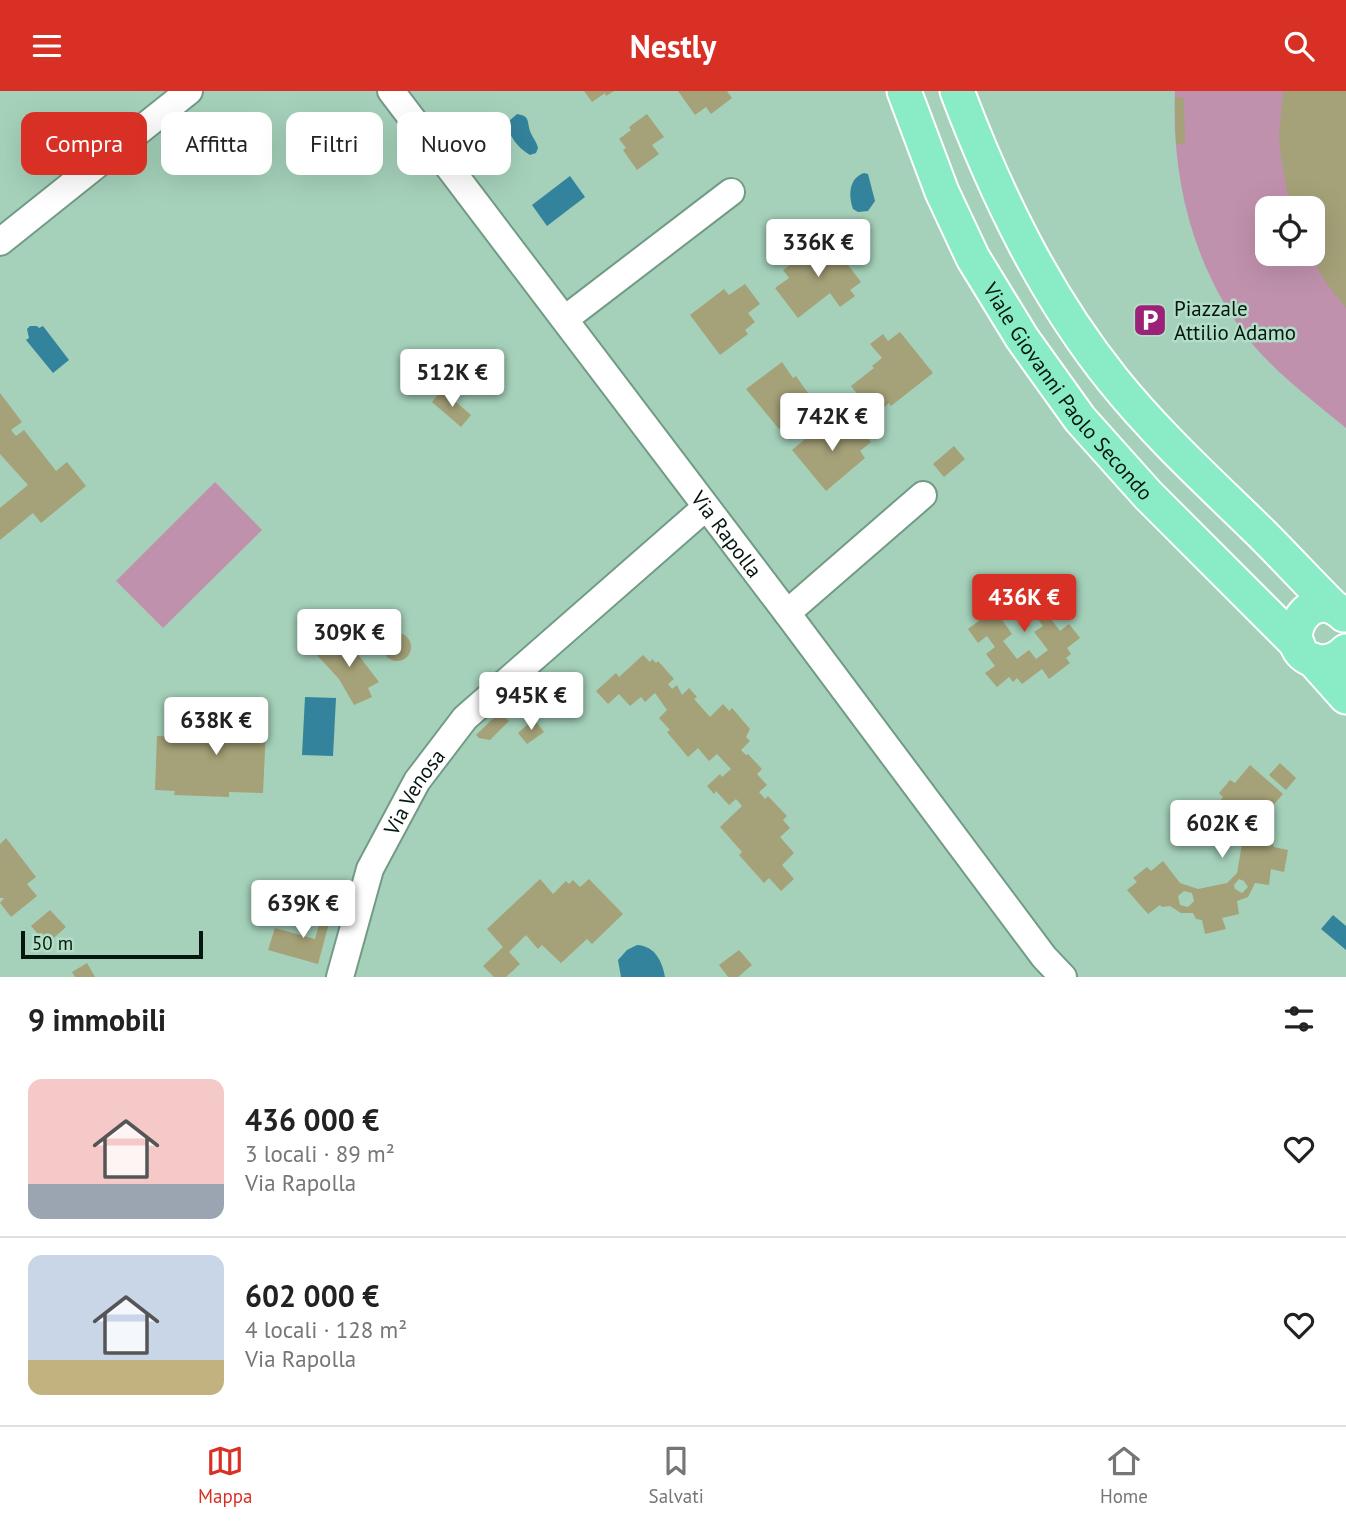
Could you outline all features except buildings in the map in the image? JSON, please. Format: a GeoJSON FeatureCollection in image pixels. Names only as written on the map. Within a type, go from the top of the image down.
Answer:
{"type":"FeatureCollection","features":[{"type":"Feature","properties":{"kind":"main road","name":"Viale Giovanni Paolo Secondo"},"geometry":{"type":"LineString","coordinates":[[904,91],[942,193],[973,258],[1023,338],[1080,419],[1139,485],[1305,652],[1346,697]]}},
{"type":"Feature","properties":{"kind":"main road","name":"Viale Giovanni Paolo Secondo"},"geometry":{"type":"LineString","coordinates":[[957,91],[1010,218],[1074,326],[1114,381],[1177,451],[1339,611]]}},
{"type":"Feature","properties":{"kind":"main road","name":"Viale Giovanni Paolo Secondo"},"geometry":{"type":"LineString","coordinates":[[1305,652],[1295,636],[1299,619],[1314,607],[1339,611]]}},
{"type":"Feature","properties":{"kind":"main road"},"geometry":{"type":"LineString","coordinates":[[1305,652],[1331,661],[1346,651]]}},
{"type":"Feature","properties":{"kind":"street"},"geometry":{"type":"LineString","coordinates":[[0,242],[189,91]]}},
{"type":"Feature","properties":{"kind":"street","name":"Via Rapolla"},"geometry":{"type":"LineString","coordinates":[[396,93],[787,613],[1041,967],[1063,977]]}},
{"type":"Feature","properties":{"kind":"street"},"geometry":{"type":"LineString","coordinates":[[565,319],[731,192]]}},
{"type":"Feature","properties":{"kind":"street"},"geometry":{"type":"LineString","coordinates":[[787,613],[923,495]]}},
{"type":"Feature","properties":{"kind":"street","name":"Via Venosa"},"geometry":{"type":"LineString","coordinates":[[340,977],[370,869],[416,781],[465,718],[706,507]]}},
{"type":"Feature","properties":{"kind":"shaded area"},"geometry":{"type":"Polygon","coordinates":[[[1175,91],[1346,91],[1346,428],[1264,357],[1234,318],[1216,289],[1202,258],[1191,226],[1177,160],[1175,91]]]}},
{"type":"Feature","properties":{"kind":"shaded area"},"geometry":{"type":"Polygon","coordinates":[[[215,482],[262,530],[163,628],[116,581],[215,482]]]}},
{"type":"Feature","properties":{"kind":"water"},"geometry":{"type":"Polygon","coordinates":[[[517,114],[527,119],[538,148],[536,153],[530,155],[512,137],[511,119],[517,114]]]}},
{"type":"Feature","properties":{"kind":"water"},"geometry":{"type":"Polygon","coordinates":[[[864,173],[868,174],[875,201],[868,211],[858,212],[853,209],[850,193],[855,179],[864,173]]]}},
{"type":"Feature","properties":{"kind":"water"},"geometry":{"type":"Polygon","coordinates":[[[570,176],[585,197],[547,226],[532,205],[570,176]]]}},
{"type":"Feature","properties":{"kind":"water"},"geometry":{"type":"Polygon","coordinates":[[[30,326],[43,326],[69,360],[53,373],[26,340],[29,338],[27,329],[30,326]]]}},
{"type":"Feature","properties":{"kind":"water"},"geometry":{"type":"Polygon","coordinates":[[[305,697],[336,698],[333,756],[302,755],[305,697]]]}},
{"type":"Feature","properties":{"kind":"water"},"geometry":{"type":"Polygon","coordinates":[[[1333,915],[1346,926],[1346,950],[1321,929],[1333,915]]]}},
{"type":"Feature","properties":{"kind":"water"},"geometry":{"type":"Polygon","coordinates":[[[637,945],[649,948],[657,955],[665,977],[621,977],[618,960],[627,950],[637,945]]]}},
{"type":"Feature","properties":{"kind":"place","name":"Piazzale Attilio Adamo"},"geometry":{"type":"Point","coordinates":[1150,320]}}]}
